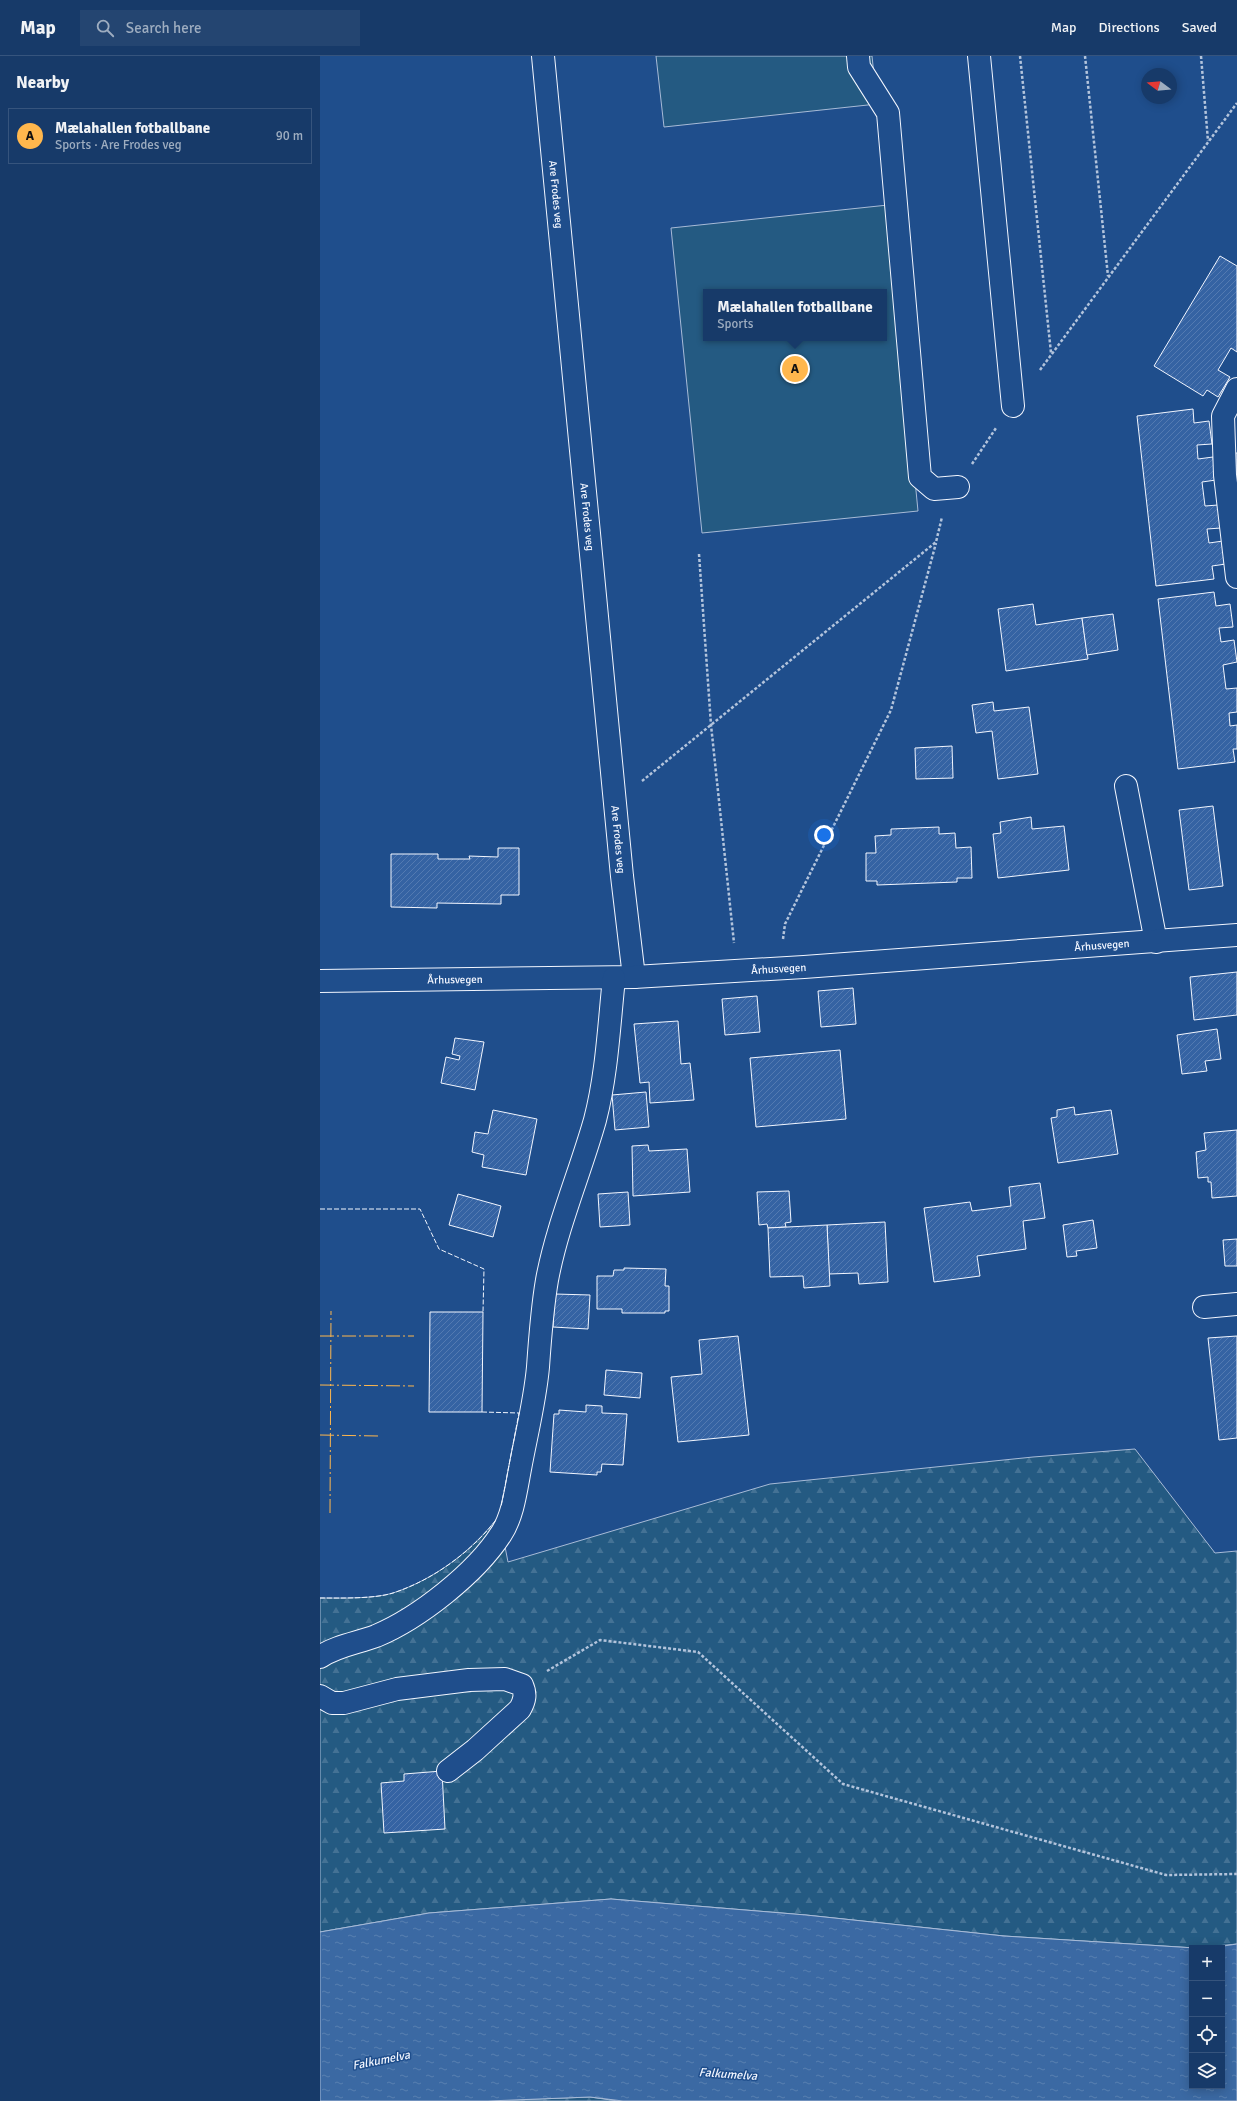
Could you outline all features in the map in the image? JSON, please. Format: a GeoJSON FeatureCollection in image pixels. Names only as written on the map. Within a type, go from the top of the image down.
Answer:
{"type":"FeatureCollection","features":[{"type":"Feature","properties":{"kind":"street","name":"Are Frodes veg"},"geometry":{"type":"LineString","coordinates":[[320,1657],[328,1651],[377,1635],[428,1607],[480,1562],[502,1533],[514,1502],[538,1368],[546,1288],[553,1254],[596,1117],[624,977],[615,804],[543,56]]}},
{"type":"Feature","properties":{"kind":"street"},"geometry":{"type":"LineString","coordinates":[[858,56],[859,67],[888,113],[920,477],[934,489],[958,487]]}},
{"type":"Feature","properties":{"kind":"street"},"geometry":{"type":"LineString","coordinates":[[979,56],[1013,406]]}},
{"type":"Feature","properties":{"kind":"street"},"geometry":{"type":"LineString","coordinates":[[1237,389],[1223,416],[1225,475],[1237,577]]}},
{"type":"Feature","properties":{"kind":"street"},"geometry":{"type":"LineString","coordinates":[[1126,786],[1156,942]]}},
{"type":"Feature","properties":{"kind":"street","name":"Århusvegen"},"geometry":{"type":"LineString","coordinates":[[320,981],[624,977],[778,969],[1237,935]]}},
{"type":"Feature","properties":{"kind":"street"},"geometry":{"type":"LineString","coordinates":[[1204,1307],[1237,1304]]}},
{"type":"Feature","properties":{"kind":"street"},"geometry":{"type":"LineString","coordinates":[[320,1696],[332,1703],[344,1704],[397,1689],[469,1680],[505,1679],[522,1685],[525,1692],[525,1700],[520,1709],[475,1750],[448,1771]]}},
{"type":"Feature","properties":{"kind":"path"},"geometry":{"type":"LineString","coordinates":[[1020,56],[1052,354],[1237,103]]}},
{"type":"Feature","properties":{"kind":"path"},"geometry":{"type":"LineString","coordinates":[[1086,56],[1108,277]]}},
{"type":"Feature","properties":{"kind":"path"},"geometry":{"type":"LineString","coordinates":[[1201,56],[1208,142]]}},
{"type":"Feature","properties":{"kind":"path"},"geometry":{"type":"LineString","coordinates":[[778,969],[785,924],[891,710],[944,511],[958,487]]}},
{"type":"Feature","properties":{"kind":"path"},"geometry":{"type":"LineString","coordinates":[[615,804],[936,542]]}},
{"type":"Feature","properties":{"kind":"path"},"geometry":{"type":"LineString","coordinates":[[699,554],[711,725],[736,971]]}},
{"type":"Feature","properties":{"kind":"path"},"geometry":{"type":"LineString","coordinates":[[522,1685],[600,1640],[698,1652],[843,1784],[1166,1875],[1237,1874]]}},
{"type":"Feature","properties":{"kind":"green space"},"geometry":{"type":"Polygon","coordinates":[[[656,56],[872,56],[877,104],[664,127],[656,56]]]}},
{"type":"Feature","properties":{"kind":"green space"},"geometry":{"type":"Polygon","coordinates":[[[888,205],[918,511],[702,533],[671,228],[888,205]]]}},
{"type":"Feature","properties":{"kind":"green space"},"geometry":{"type":"Polygon","coordinates":[[[1135,1449],[1215,1553],[1237,1551],[1237,1944],[1189,1945],[1189,1948],[1004,1936],[806,1915],[611,1899],[429,1913],[320,1932],[320,1598],[357,1598],[377,1596],[393,1593],[409,1587],[438,1572],[465,1552],[499,1516],[508,1562],[770,1484],[1033,1457],[1135,1449]]]}},
{"type":"Feature","properties":{"kind":"green space"},"geometry":{"type":"Polygon","coordinates":[[[590,2097],[618,2101],[488,2101],[590,2097]]]}},
{"type":"Feature","properties":{"kind":"water","name":"Falkumelva"},"geometry":{"type":"Polygon","coordinates":[[[611,1899],[806,1915],[1004,1936],[1189,1948],[1189,2089],[1225,2089],[1225,1946],[1237,1944],[1237,2101],[623,2101],[590,2097],[488,2101],[320,2101],[320,1932],[429,1913],[611,1899]]]}},
{"type":"Feature","properties":{"kind":"building"},"geometry":{"type":"Polygon","coordinates":[[[1220,256],[1237,266],[1237,352],[1231,348],[1218,370],[1230,377],[1218,397],[1207,390],[1203,396],[1154,366],[1220,256]]]}},
{"type":"Feature","properties":{"kind":"building"},"geometry":{"type":"Polygon","coordinates":[[[1193,409],[1194,423],[1209,421],[1212,444],[1197,445],[1198,459],[1213,457],[1216,480],[1202,482],[1205,506],[1218,505],[1221,528],[1207,529],[1209,543],[1223,541],[1226,564],[1212,566],[1214,579],[1156,586],[1137,416],[1193,409]]]}},
{"type":"Feature","properties":{"kind":"building"},"geometry":{"type":"Polygon","coordinates":[[[1233,453],[1237,453],[1237,476],[1235,476],[1233,453]]]}},
{"type":"Feature","properties":{"kind":"building"},"geometry":{"type":"Polygon","coordinates":[[[1214,592],[1216,606],[1230,604],[1233,627],[1219,628],[1221,642],[1234,640],[1237,662],[1223,665],[1226,689],[1237,688],[1237,712],[1229,713],[1230,726],[1237,725],[1237,749],[1233,749],[1235,762],[1178,769],[1158,599],[1214,592]]]}},
{"type":"Feature","properties":{"kind":"building"},"geometry":{"type":"Polygon","coordinates":[[[1033,604],[1036,625],[1082,618],[1088,659],[1006,671],[998,609],[1033,604]]]}},
{"type":"Feature","properties":{"kind":"building"},"geometry":{"type":"Polygon","coordinates":[[[1113,614],[1118,650],[1087,655],[1082,618],[1113,614]]]}},
{"type":"Feature","properties":{"kind":"building"},"geometry":{"type":"Polygon","coordinates":[[[993,702],[994,711],[1029,707],[1038,774],[998,779],[992,731],[976,733],[972,705],[993,702]]]}},
{"type":"Feature","properties":{"kind":"building"},"geometry":{"type":"Polygon","coordinates":[[[952,746],[953,778],[916,779],[915,748],[952,746]]]}},
{"type":"Feature","properties":{"kind":"building"},"geometry":{"type":"Polygon","coordinates":[[[1213,806],[1223,886],[1189,890],[1179,810],[1213,806]]]}},
{"type":"Feature","properties":{"kind":"building"},"geometry":{"type":"Polygon","coordinates":[[[1031,817],[1032,829],[1064,826],[1069,870],[998,878],[993,834],[1001,833],[1000,822],[1031,817]]]}},
{"type":"Feature","properties":{"kind":"building"},"geometry":{"type":"Polygon","coordinates":[[[939,827],[939,834],[955,833],[956,848],[971,847],[972,878],[957,878],[957,882],[877,885],[877,881],[866,881],[866,853],[876,853],[875,836],[891,835],[891,829],[939,827]]]}},
{"type":"Feature","properties":{"kind":"building"},"geometry":{"type":"Polygon","coordinates":[[[498,848],[519,848],[519,895],[501,895],[501,904],[437,903],[437,908],[391,907],[391,854],[438,854],[438,859],[470,859],[469,856],[498,857],[498,848]]]}},
{"type":"Feature","properties":{"kind":"building"},"geometry":{"type":"Polygon","coordinates":[[[1237,972],[1237,1015],[1194,1020],[1190,977],[1237,972]]]}},
{"type":"Feature","properties":{"kind":"building"},"geometry":{"type":"Polygon","coordinates":[[[853,988],[856,1024],[821,1027],[818,991],[853,988]]]}},
{"type":"Feature","properties":{"kind":"building"},"geometry":{"type":"Polygon","coordinates":[[[757,996],[760,1032],[725,1035],[722,999],[757,996]]]}},
{"type":"Feature","properties":{"kind":"building"},"geometry":{"type":"Polygon","coordinates":[[[678,1021],[681,1064],[690,1063],[694,1100],[650,1103],[649,1082],[640,1083],[634,1024],[678,1021]]]}},
{"type":"Feature","properties":{"kind":"building"},"geometry":{"type":"Polygon","coordinates":[[[1217,1029],[1221,1059],[1205,1061],[1207,1071],[1182,1074],[1177,1035],[1217,1029]]]}},
{"type":"Feature","properties":{"kind":"building"},"geometry":{"type":"Polygon","coordinates":[[[455,1038],[484,1042],[475,1090],[441,1083],[446,1057],[459,1060],[460,1056],[452,1054],[455,1038]]]}},
{"type":"Feature","properties":{"kind":"building"},"geometry":{"type":"Polygon","coordinates":[[[840,1050],[846,1119],[756,1127],[750,1058],[840,1050]]]}},
{"type":"Feature","properties":{"kind":"building"},"geometry":{"type":"Polygon","coordinates":[[[646,1092],[649,1127],[615,1130],[612,1095],[646,1092]]]}},
{"type":"Feature","properties":{"kind":"building"},"geometry":{"type":"Polygon","coordinates":[[[1074,1107],[1075,1115],[1111,1110],[1118,1154],[1058,1163],[1051,1118],[1057,1117],[1057,1110],[1074,1107]]]}},
{"type":"Feature","properties":{"kind":"building"},"geometry":{"type":"Polygon","coordinates":[[[493,1110],[537,1119],[526,1175],[482,1167],[484,1155],[472,1152],[475,1132],[488,1134],[493,1110]]]}},
{"type":"Feature","properties":{"kind":"building"},"geometry":{"type":"Polygon","coordinates":[[[1237,1130],[1237,1196],[1212,1198],[1211,1182],[1208,1182],[1208,1177],[1198,1178],[1196,1152],[1206,1150],[1204,1133],[1237,1130]]]}},
{"type":"Feature","properties":{"kind":"building"},"geometry":{"type":"Polygon","coordinates":[[[648,1145],[649,1151],[687,1149],[690,1192],[633,1196],[632,1146],[648,1145]]]}},
{"type":"Feature","properties":{"kind":"building"},"geometry":{"type":"Polygon","coordinates":[[[1040,1183],[1045,1218],[1023,1221],[1026,1249],[977,1256],[980,1276],[934,1282],[924,1208],[970,1202],[972,1211],[1011,1206],[1009,1187],[1040,1183]]]}},
{"type":"Feature","properties":{"kind":"building"},"geometry":{"type":"Polygon","coordinates":[[[789,1191],[791,1222],[785,1223],[786,1227],[768,1228],[767,1224],[759,1225],[757,1192],[789,1191]]]}},
{"type":"Feature","properties":{"kind":"building"},"geometry":{"type":"Polygon","coordinates":[[[628,1192],[630,1225],[600,1227],[598,1194],[628,1192]]]}},
{"type":"Feature","properties":{"kind":"building"},"geometry":{"type":"Polygon","coordinates":[[[458,1194],[501,1206],[493,1237],[449,1225],[458,1194]]]}},
{"type":"Feature","properties":{"kind":"building"},"geometry":{"type":"Polygon","coordinates":[[[1093,1220],[1097,1248],[1076,1251],[1077,1256],[1067,1257],[1063,1225],[1093,1220]]]}},
{"type":"Feature","properties":{"kind":"building"},"geometry":{"type":"Polygon","coordinates":[[[885,1222],[888,1282],[859,1284],[858,1273],[829,1274],[827,1225],[885,1222]]]}},
{"type":"Feature","properties":{"kind":"building"},"geometry":{"type":"Polygon","coordinates":[[[827,1225],[830,1286],[804,1288],[803,1276],[770,1277],[768,1228],[827,1225]]]}},
{"type":"Feature","properties":{"kind":"building"},"geometry":{"type":"Polygon","coordinates":[[[1237,1239],[1237,1266],[1225,1266],[1223,1240],[1237,1239]]]}},
{"type":"Feature","properties":{"kind":"building"},"geometry":{"type":"Polygon","coordinates":[[[624,1268],[666,1269],[665,1286],[669,1286],[669,1311],[665,1311],[665,1313],[622,1313],[622,1309],[597,1309],[597,1276],[613,1276],[614,1270],[624,1270],[624,1268]]]}},
{"type":"Feature","properties":{"kind":"building"},"geometry":{"type":"Polygon","coordinates":[[[555,1294],[590,1295],[588,1329],[553,1327],[555,1294]]]}},
{"type":"Feature","properties":{"kind":"building"},"geometry":{"type":"Polygon","coordinates":[[[430,1312],[483,1312],[482,1412],[429,1412],[430,1312]]]}},
{"type":"Feature","properties":{"kind":"building"},"geometry":{"type":"Polygon","coordinates":[[[738,1336],[749,1435],[678,1442],[671,1377],[702,1374],[699,1340],[738,1336]]]}},
{"type":"Feature","properties":{"kind":"building"},"geometry":{"type":"Polygon","coordinates":[[[1237,1336],[1237,1438],[1219,1440],[1208,1338],[1237,1336]]]}},
{"type":"Feature","properties":{"kind":"building"},"geometry":{"type":"Polygon","coordinates":[[[606,1370],[642,1373],[640,1398],[604,1395],[606,1370]]]}},
{"type":"Feature","properties":{"kind":"building"},"geometry":{"type":"Polygon","coordinates":[[[586,1405],[602,1406],[602,1413],[627,1414],[623,1465],[602,1464],[601,1472],[597,1472],[597,1475],[550,1472],[554,1414],[559,1414],[559,1410],[586,1412],[586,1405]]]}},
{"type":"Feature","properties":{"kind":"building"},"geometry":{"type":"Polygon","coordinates":[[[442,1771],[445,1829],[384,1833],[381,1783],[404,1781],[404,1774],[442,1771]]]}},
{"type":"Feature","properties":{"kind":"fence"},"geometry":{"type":"LineString","coordinates":[[320,1209],[420,1209],[439,1249],[484,1269],[483,1312]]}},
{"type":"Feature","properties":{"kind":"fence"},"geometry":{"type":"LineString","coordinates":[[482,1412],[519,1413],[501,1507]]}},
{"type":"Feature","properties":{"kind":"fence"},"geometry":{"type":"LineString","coordinates":[[320,1598],[357,1598],[385,1595],[422,1581],[437,1573],[463,1554],[496,1520]]}},
{"type":"Feature","properties":{"kind":"power"},"geometry":{"type":"LineString","coordinates":[[330,1513],[331,1311]]}},
{"type":"Feature","properties":{"kind":"power"},"geometry":{"type":"LineString","coordinates":[[320,1336],[414,1336]]}},
{"type":"Feature","properties":{"kind":"power"},"geometry":{"type":"LineString","coordinates":[[320,1385],[414,1386]]}},
{"type":"Feature","properties":{"kind":"power"},"geometry":{"type":"LineString","coordinates":[[320,1435],[378,1436]]}},
{"type":"Feature","properties":{"kind":"place","name":"Mælahallen fotballbane"},"geometry":{"type":"Point","coordinates":[795,369]}}]}
